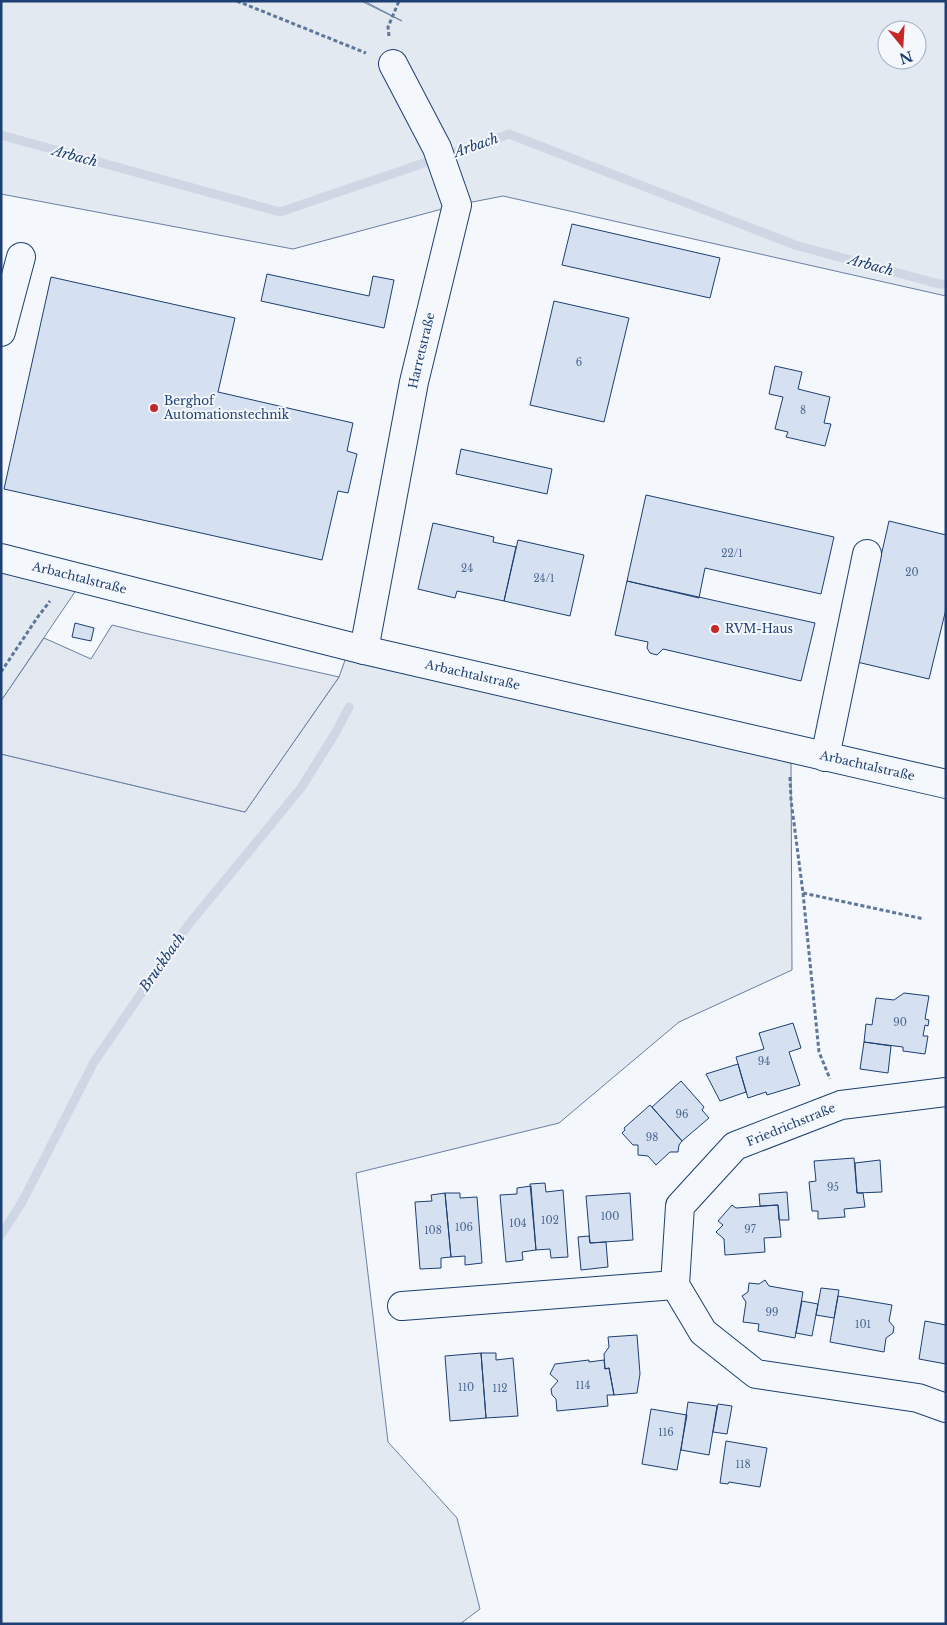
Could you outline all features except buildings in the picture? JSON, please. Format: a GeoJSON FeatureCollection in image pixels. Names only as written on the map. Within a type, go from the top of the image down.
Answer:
{"type":"FeatureCollection","features":[{"type":"Feature","properties":{"kind":"street","name":"Harretstraße"},"geometry":{"type":"LineString","coordinates":[[364,650],[414,382],[457,205],[437,148],[392,64]]}},
{"type":"Feature","properties":{"kind":"street"},"geometry":{"type":"LineString","coordinates":[[1,332],[21,257]]}},
{"type":"Feature","properties":{"kind":"street"},"geometry":{"type":"LineString","coordinates":[[825,757],[867,554]]}},
{"type":"Feature","properties":{"kind":"street","name":"Arbachtalstraße"},"geometry":{"type":"LineString","coordinates":[[1,558],[364,650],[946,784]]}},
{"type":"Feature","properties":{"kind":"street","name":"Friedrichstraße"},"geometry":{"type":"LineString","coordinates":[[675,1285],[680,1206],[735,1146],[841,1105],[946,1092]]}},
{"type":"Feature","properties":{"kind":"street"},"geometry":{"type":"LineString","coordinates":[[402,1306],[675,1285],[703,1332],[756,1374],[918,1398],[946,1408]]}},
{"type":"Feature","properties":{"kind":"path"},"geometry":{"type":"LineString","coordinates":[[237,1],[392,64],[388,27],[399,1]]}},
{"type":"Feature","properties":{"kind":"path"},"geometry":{"type":"LineString","coordinates":[[1,672],[37,618],[69,576]]}},
{"type":"Feature","properties":{"kind":"path"},"geometry":{"type":"LineString","coordinates":[[790,749],[790,800],[803,893],[819,1052]]}},
{"type":"Feature","properties":{"kind":"path"},"geometry":{"type":"LineString","coordinates":[[803,893],[924,920]]}},
{"type":"Feature","properties":{"kind":"shaded area"},"geometry":{"type":"Polygon","coordinates":[[[1,1],[361,1],[402,21],[364,1],[946,1],[946,296],[503,196],[457,205],[293,249],[1,194],[1,1]]]}},
{"type":"Feature","properties":{"kind":"shaded area"},"geometry":{"type":"Polygon","coordinates":[[[1,558],[83,580],[1,701],[1,558]]]}},
{"type":"Feature","properties":{"kind":"shaded area"},"geometry":{"type":"Polygon","coordinates":[[[112,625],[339,677],[245,812],[1,754],[1,701],[44,638],[91,659],[112,625]]]}},
{"type":"Feature","properties":{"kind":"shaded area"},"geometry":{"type":"Polygon","coordinates":[[[350,646],[791,763],[792,970],[679,1022],[559,1123],[356,1173],[388,1442],[457,1518],[480,1609],[460,1624],[1,1624],[1,1239],[9,1224],[1,1235],[1,754],[245,812],[339,677],[350,646]]]}},
{"type":"Feature","properties":{"kind":"waterway","name":"Arbach"},"geometry":{"type":"LineString","coordinates":[[1,135],[280,212],[509,134],[795,245],[939,284],[946,284]]}},
{"type":"Feature","properties":{"kind":"waterway","name":"Bruckbach"},"geometry":{"type":"LineString","coordinates":[[1,1235],[22,1202],[94,1062],[189,924],[301,788],[336,732],[349,707]]}},
{"type":"Feature","properties":{"kind":"place","name":"Berghof Automationstechnik"},"geometry":{"type":"Point","coordinates":[154,408]}},
{"type":"Feature","properties":{"kind":"place","name":"RVM-Haus"},"geometry":{"type":"Point","coordinates":[715,629]}}]}
